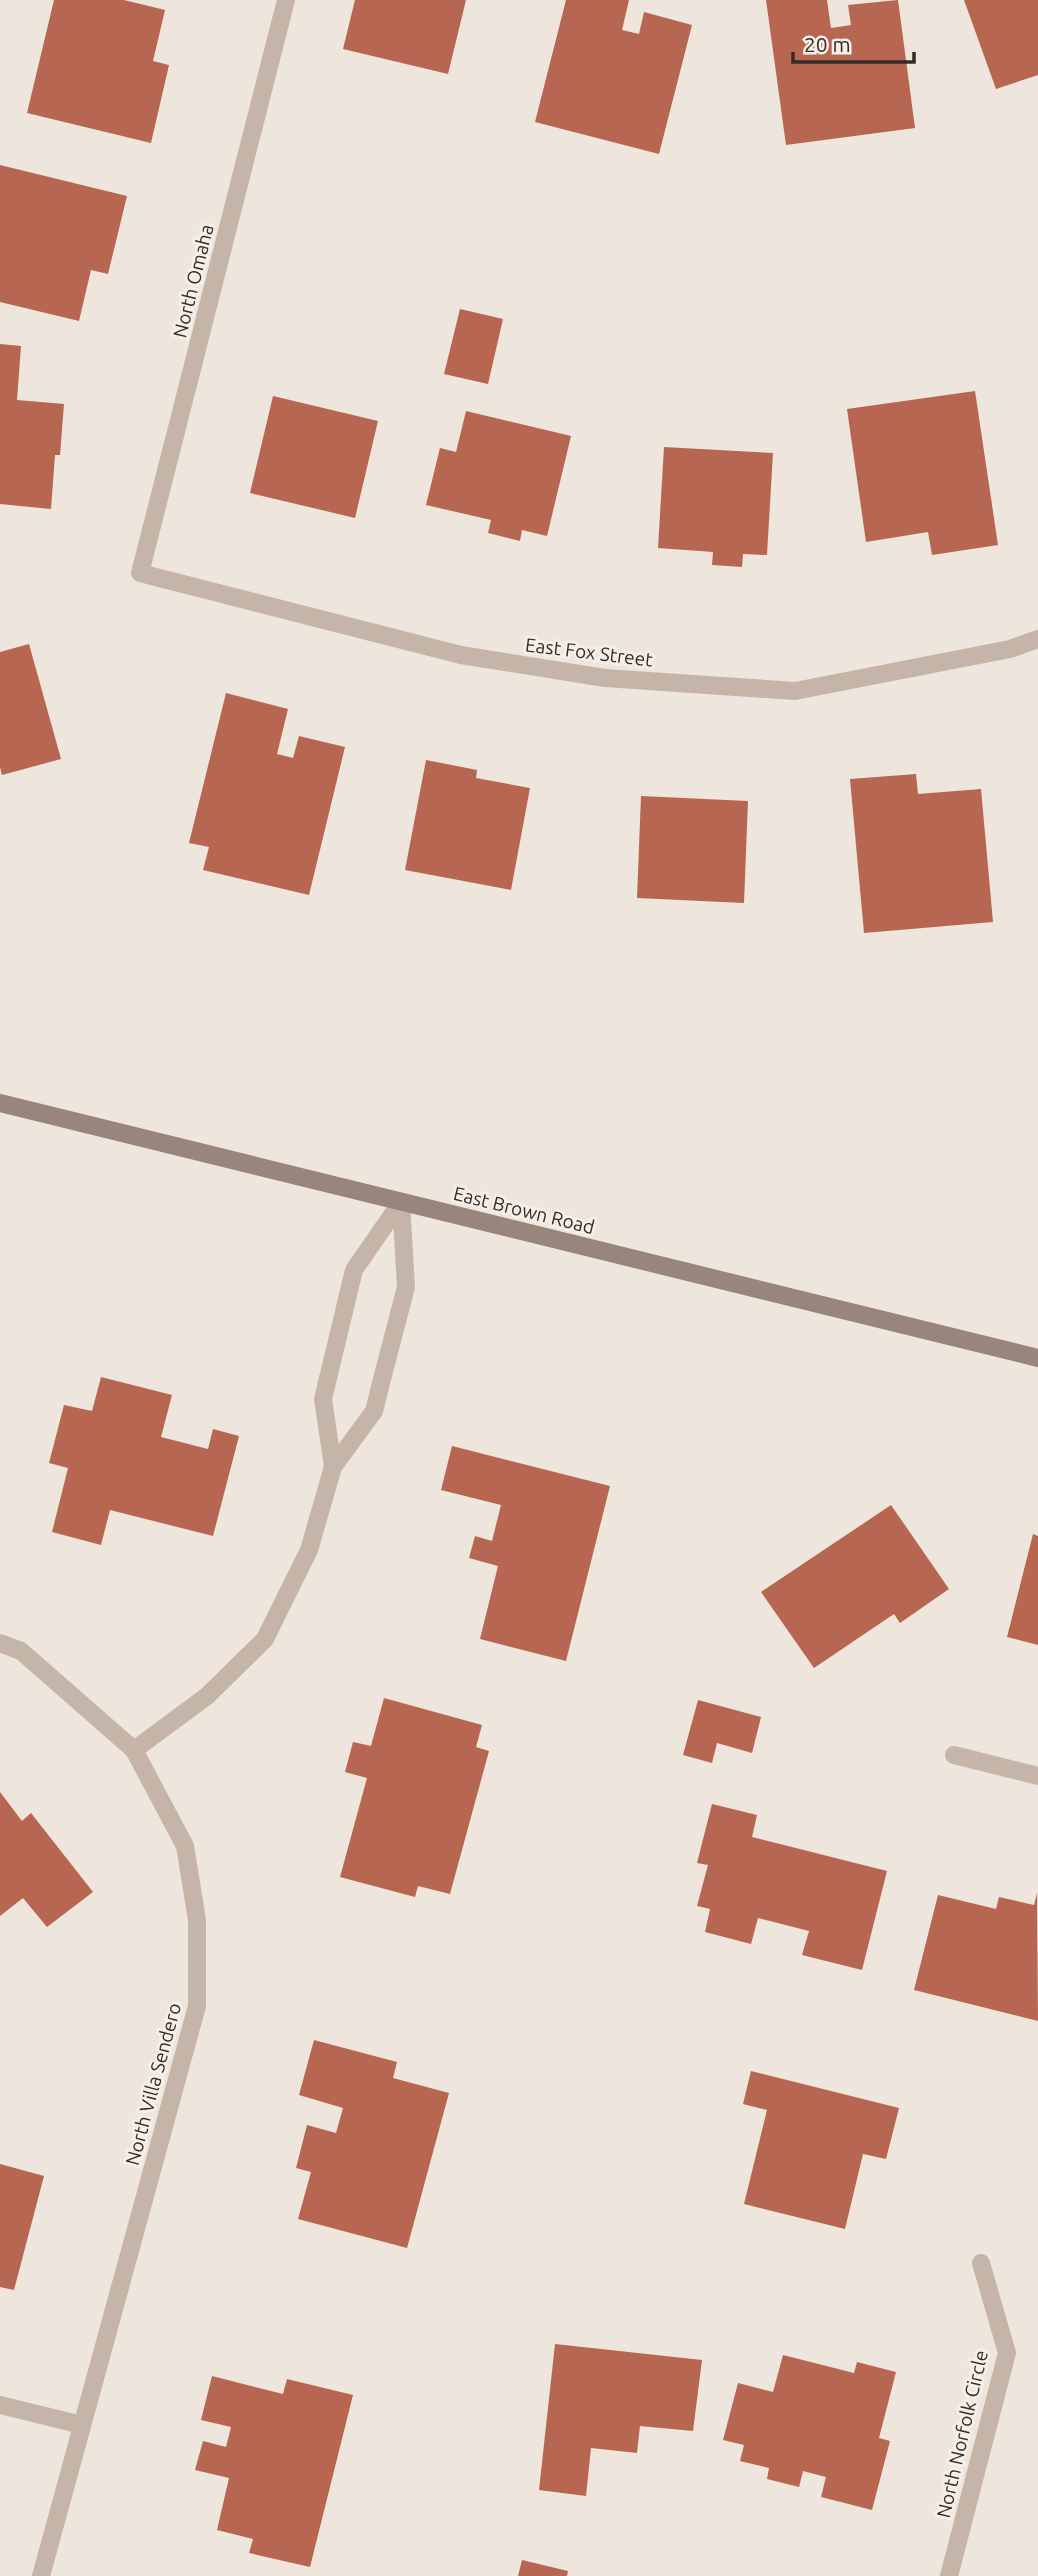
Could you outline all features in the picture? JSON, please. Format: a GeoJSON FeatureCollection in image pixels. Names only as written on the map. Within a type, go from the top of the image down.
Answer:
{"type":"FeatureCollection","features":[{"type":"Feature","properties":{"kind":"main road","name":"East Brown Road"},"geometry":{"type":"LineString","coordinates":[[0,1102],[1038,1358]]}},
{"type":"Feature","properties":{"kind":"street","name":"North Omaha"},"geometry":{"type":"LineString","coordinates":[[140,573],[286,0]]}},
{"type":"Feature","properties":{"kind":"street","name":"East Fox Street"},"geometry":{"type":"LineString","coordinates":[[140,573],[461,655],[619,679],[795,691],[1010,649],[1038,639]]}},
{"type":"Feature","properties":{"kind":"street"},"geometry":{"type":"LineString","coordinates":[[333,1467],[323,1399],[354,1270],[401,1202]]}},
{"type":"Feature","properties":{"kind":"street"},"geometry":{"type":"LineString","coordinates":[[0,1643],[21,1651],[134,1749],[206,1696],[265,1639],[309,1550],[333,1467],[374,1411],[406,1287],[401,1202]]}},
{"type":"Feature","properties":{"kind":"street","name":"North Villa Sendero"},"geometry":{"type":"LineString","coordinates":[[41,2576],[197,2006],[197,1920],[185,1846],[134,1749]]}},
{"type":"Feature","properties":{"kind":"street"},"geometry":{"type":"LineString","coordinates":[[954,1755],[1038,1776]]}},
{"type":"Feature","properties":{"kind":"street","name":"North Norfolk Circle"},"geometry":{"type":"LineString","coordinates":[[949,2576],[1007,2353],[981,2263]]}},
{"type":"Feature","properties":{"kind":"street"},"geometry":{"type":"LineString","coordinates":[[0,2404],[82,2425]]}},
{"type":"Feature","properties":{"kind":"building"},"geometry":{"type":"Polygon","coordinates":[[[54,0],[124,0],[165,10],[153,61],[169,65],[151,143],[27,113],[54,0]]]}},
{"type":"Feature","properties":{"kind":"building"},"geometry":{"type":"Polygon","coordinates":[[[355,0],[466,0],[448,74],[343,49],[355,0]]]}},
{"type":"Feature","properties":{"kind":"building"},"geometry":{"type":"Polygon","coordinates":[[[566,0],[629,0],[622,30],[639,34],[644,12],[692,25],[659,154],[535,122],[566,0]]]}},
{"type":"Feature","properties":{"kind":"building"},"geometry":{"type":"Polygon","coordinates":[[[766,0],[827,0],[831,28],[851,25],[848,5],[898,0],[915,128],[786,145],[766,0]]]}},
{"type":"Feature","properties":{"kind":"building"},"geometry":{"type":"Polygon","coordinates":[[[964,0],[1038,0],[1038,75],[996,89],[964,0]]]}},
{"type":"Feature","properties":{"kind":"building"},"geometry":{"type":"Polygon","coordinates":[[[0,165],[127,196],[108,274],[91,270],[79,321],[0,302],[0,165]]]}},
{"type":"Feature","properties":{"kind":"building"},"geometry":{"type":"Polygon","coordinates":[[[460,309],[503,319],[488,384],[444,374],[460,309]]]}},
{"type":"Feature","properties":{"kind":"building"},"geometry":{"type":"Polygon","coordinates":[[[0,344],[21,346],[17,400],[64,404],[60,455],[55,455],[51,509],[0,504],[0,344]]]}},
{"type":"Feature","properties":{"kind":"building"},"geometry":{"type":"Polygon","coordinates":[[[975,391],[998,545],[932,555],[928,532],[866,542],[847,409],[975,391]]]}},
{"type":"Feature","properties":{"kind":"building"},"geometry":{"type":"Polygon","coordinates":[[[273,396],[378,421],[355,518],[250,493],[273,396]]]}},
{"type":"Feature","properties":{"kind":"building"},"geometry":{"type":"Polygon","coordinates":[[[466,411],[571,436],[547,536],[522,530],[520,541],[488,533],[491,520],[426,505],[440,448],[456,452],[466,411]]]}},
{"type":"Feature","properties":{"kind":"building"},"geometry":{"type":"Polygon","coordinates":[[[664,447],[773,453],[767,555],[743,554],[742,567],[712,565],[713,552],[658,548],[664,447]]]}},
{"type":"Feature","properties":{"kind":"building"},"geometry":{"type":"Polygon","coordinates":[[[29,644],[61,759],[2,775],[0,652],[29,644]]]}},
{"type":"Feature","properties":{"kind":"building"},"geometry":{"type":"Polygon","coordinates":[[[226,693],[288,709],[277,754],[293,758],[299,736],[345,747],[309,895],[203,870],[209,847],[189,843],[226,693]]]}},
{"type":"Feature","properties":{"kind":"building"},"geometry":{"type":"Polygon","coordinates":[[[426,760],[477,770],[476,778],[530,788],[511,890],[405,870],[426,760]]]}},
{"type":"Feature","properties":{"kind":"building"},"geometry":{"type":"Polygon","coordinates":[[[916,774],[918,794],[981,789],[993,922],[864,933],[850,779],[916,774]]]}},
{"type":"Feature","properties":{"kind":"building"},"geometry":{"type":"Polygon","coordinates":[[[641,796],[748,801],[744,903],[637,898],[641,796]]]}},
{"type":"Feature","properties":{"kind":"building"},"geometry":{"type":"Polygon","coordinates":[[[101,1377],[172,1395],[161,1437],[208,1449],[213,1429],[239,1436],[213,1536],[110,1510],[101,1545],[52,1532],[68,1468],[49,1463],[64,1405],[92,1411],[101,1377]]]}},
{"type":"Feature","properties":{"kind":"building"},"geometry":{"type":"Polygon","coordinates":[[[452,1446],[610,1486],[566,1661],[480,1639],[498,1566],[469,1558],[475,1536],[492,1541],[501,1505],[441,1490],[452,1446]]]}},
{"type":"Feature","properties":{"kind":"building"},"geometry":{"type":"Polygon","coordinates":[[[891,1505],[949,1589],[900,1623],[894,1614],[814,1668],[761,1592],[891,1505]]]}},
{"type":"Feature","properties":{"kind":"building"},"geometry":{"type":"Polygon","coordinates":[[[1033,1534],[1038,1536],[1038,1645],[1007,1637],[1033,1534]]]}},
{"type":"Feature","properties":{"kind":"building"},"geometry":{"type":"Polygon","coordinates":[[[384,1698],[482,1725],[476,1747],[489,1751],[450,1894],[418,1886],[415,1897],[340,1877],[367,1778],[345,1772],[353,1742],[371,1746],[384,1698]]]}},
{"type":"Feature","properties":{"kind":"building"},"geometry":{"type":"Polygon","coordinates":[[[698,1700],[761,1717],[752,1753],[717,1743],[712,1763],[683,1755],[698,1700]]]}},
{"type":"Feature","properties":{"kind":"building"},"geometry":{"type":"Polygon","coordinates":[[[0,1792],[22,1821],[31,1813],[93,1892],[47,1927],[23,1898],[0,1916],[0,1792]]]}},
{"type":"Feature","properties":{"kind":"building"},"geometry":{"type":"Polygon","coordinates":[[[712,1804],[757,1815],[752,1837],[887,1871],[862,1970],[802,1955],[809,1931],[758,1918],[751,1944],[705,1932],[710,1909],[697,1906],[708,1865],[697,1863],[712,1804]]]}},
{"type":"Feature","properties":{"kind":"building"},"geometry":{"type":"Polygon","coordinates":[[[1037,1893],[1038,2021],[914,1990],[938,1895],[996,1909],[999,1897],[1034,1905],[1037,1893]]]}},
{"type":"Feature","properties":{"kind":"building"},"geometry":{"type":"Polygon","coordinates":[[[314,2040],[397,2062],[393,2078],[449,2093],[407,2248],[298,2219],[311,2172],[296,2168],[307,2125],[336,2133],[343,2108],[299,2095],[314,2040]]]}},
{"type":"Feature","properties":{"kind":"building"},"geometry":{"type":"Polygon","coordinates":[[[751,2071],[899,2108],[886,2159],[863,2154],[845,2229],[744,2204],[767,2110],[743,2104],[751,2071]]]}},
{"type":"Feature","properties":{"kind":"building"},"geometry":{"type":"Polygon","coordinates":[[[0,2164],[44,2176],[14,2290],[0,2287],[0,2164]]]}},
{"type":"Feature","properties":{"kind":"building"},"geometry":{"type":"Polygon","coordinates":[[[555,2344],[702,2360],[693,2431],[640,2426],[637,2453],[591,2448],[586,2496],[539,2490],[555,2344]]]}},
{"type":"Feature","properties":{"kind":"building"},"geometry":{"type":"Polygon","coordinates":[[[783,2355],[854,2373],[857,2362],[896,2372],[879,2438],[890,2441],[872,2510],[821,2497],[826,2477],[803,2471],[799,2487],[767,2479],[769,2468],[740,2461],[744,2445],[723,2440],[738,2383],[773,2392],[783,2355]]]}},
{"type":"Feature","properties":{"kind":"building"},"geometry":{"type":"Polygon","coordinates":[[[212,2376],[283,2394],[287,2379],[353,2395],[310,2567],[249,2553],[253,2539],[217,2530],[229,2478],[195,2470],[203,2441],[226,2447],[231,2427],[201,2420],[212,2376]]]}},
{"type":"Feature","properties":{"kind":"building"},"geometry":{"type":"Polygon","coordinates":[[[522,2560],[568,2571],[567,2576],[518,2576],[522,2560]]]}}]}
